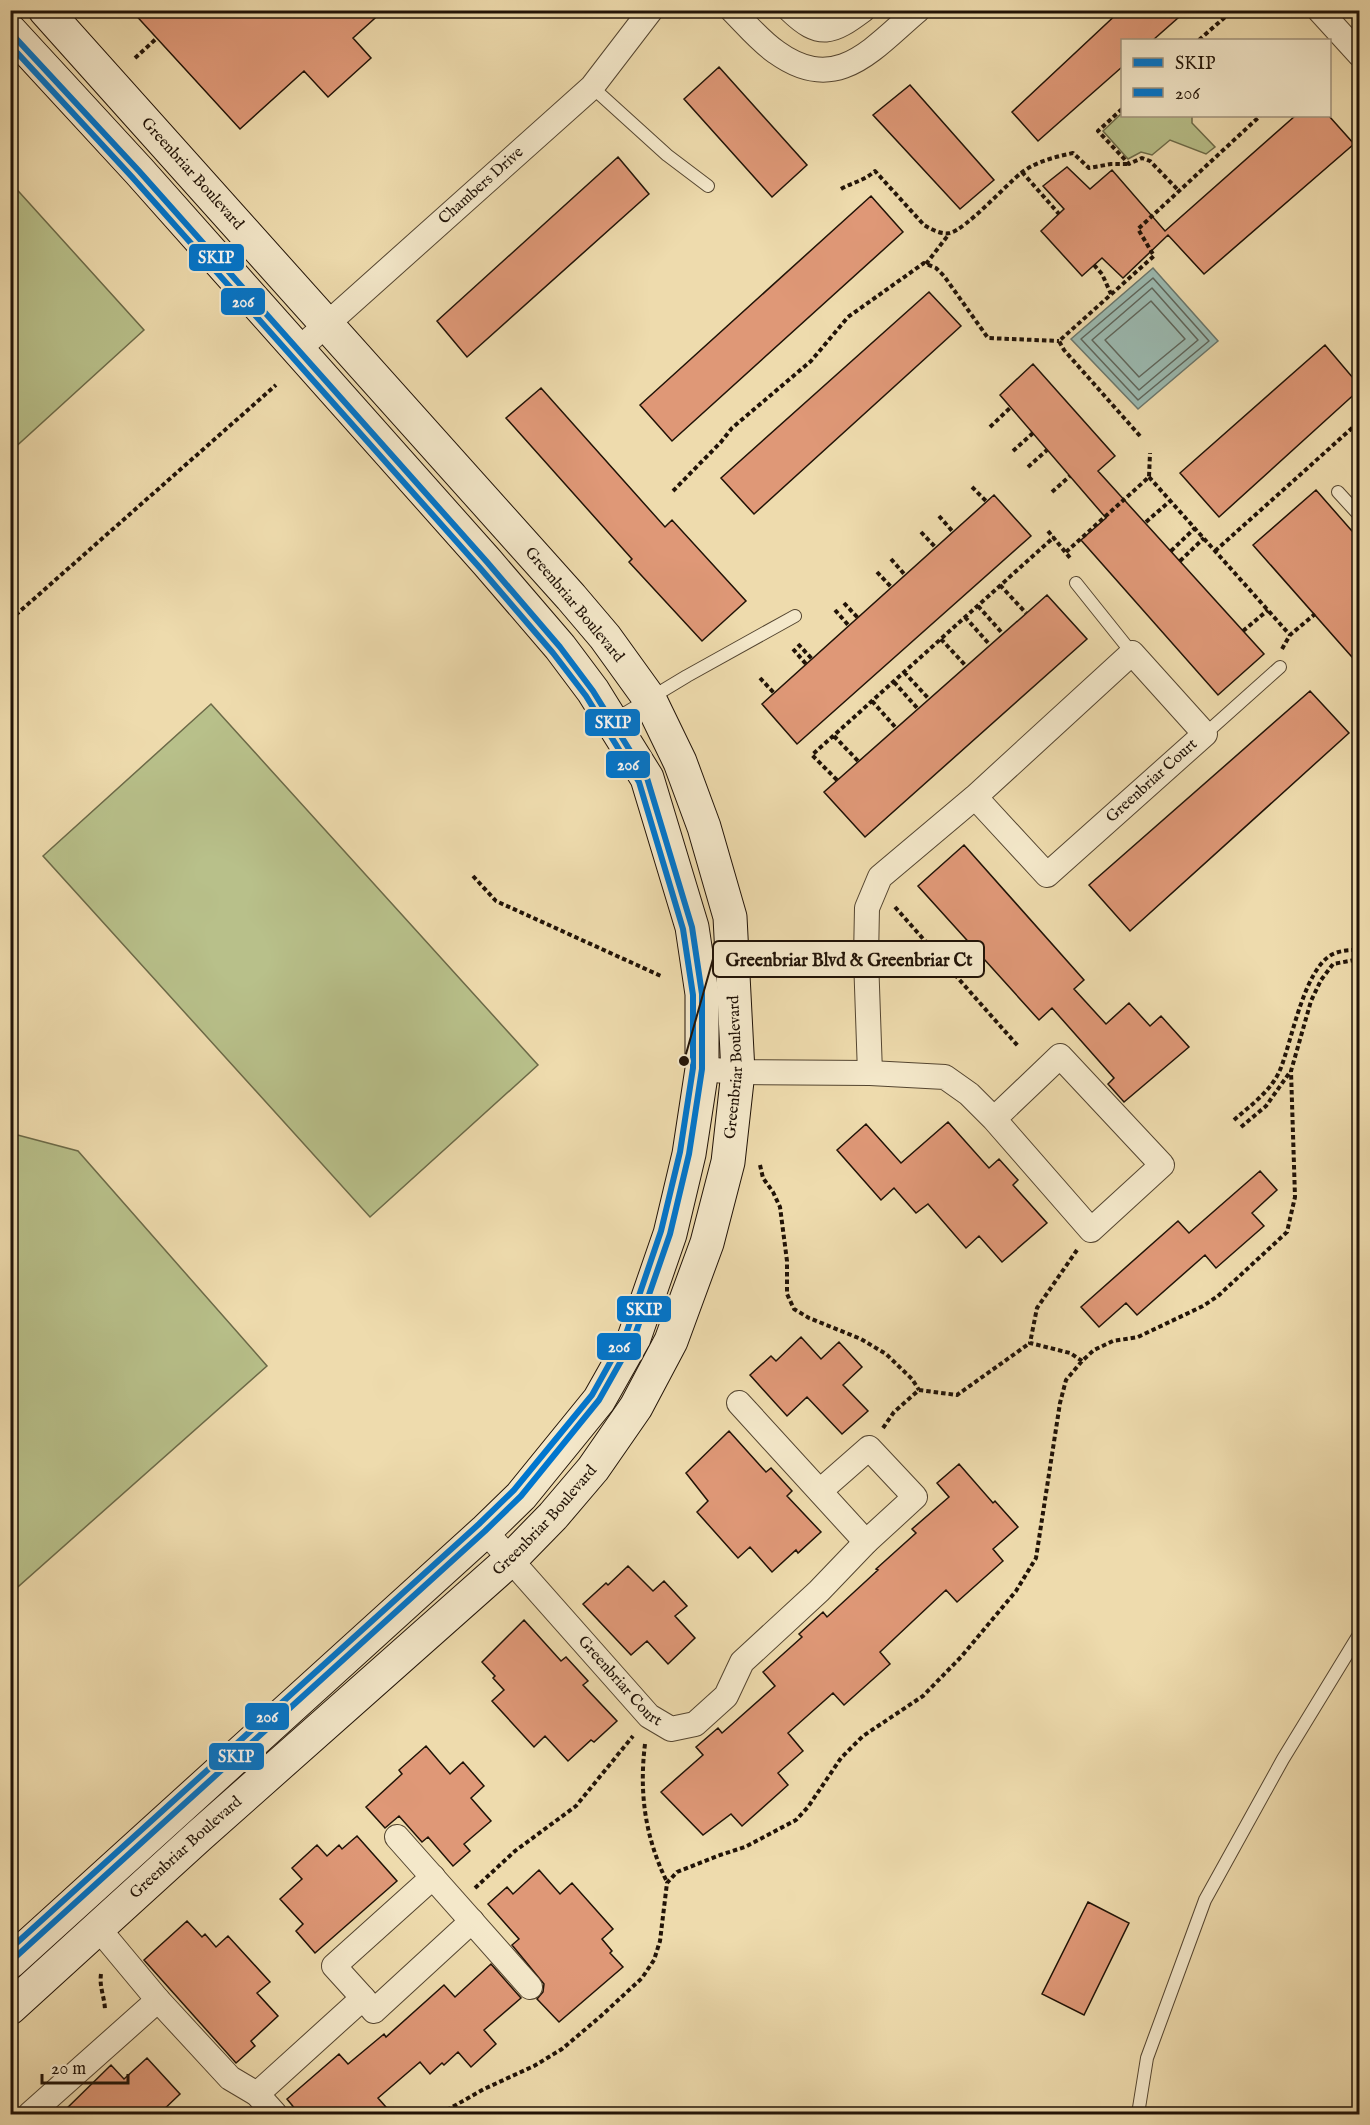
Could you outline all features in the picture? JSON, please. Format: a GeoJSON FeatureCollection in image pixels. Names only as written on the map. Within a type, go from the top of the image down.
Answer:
{"type":"FeatureCollection","features":[{"type":"Feature","properties":{"kind":"street","name":"Greenbriar Boulevard"},"geometry":{"type":"LineString","coordinates":[[10,2008],[322,1726],[510,1560],[553,1516],[593,1469],[636,1407],[671,1341],[707,1243],[728,1162],[738,1072],[730,917],[704,827],[680,762],[649,698],[598,629],[45,10]]}},
{"type":"Feature","properties":{"kind":"street","name":"Chambers Drive"},"geometry":{"type":"LineString","coordinates":[[298,350],[592,87],[651,10]]}},
{"type":"Feature","properties":{"kind":"street"},"geometry":{"type":"LineString","coordinates":[[732,10],[774,51],[801,68],[830,71],[853,63],[918,10]]}},
{"type":"Feature","properties":{"kind":"street"},"geometry":{"type":"LineString","coordinates":[[790,10],[804,24],[824,31],[844,24],[863,10]]}},
{"type":"Feature","properties":{"kind":"street"},"geometry":{"type":"LineString","coordinates":[[1319,10],[1359,55]]}},
{"type":"Feature","properties":{"kind":"street","name":"Greenbriar Boulevard"},"geometry":{"type":"LineString","coordinates":[[10,31],[298,350],[560,648],[593,691],[647,778],[692,927],[702,994],[702,1069],[689,1154],[670,1234],[634,1338],[592,1409],[521,1496],[485,1531],[10,1962]]}},
{"type":"Feature","properties":{"kind":"street"},"geometry":{"type":"LineString","coordinates":[[870,1073],[866,958],[867,908],[880,877],[975,797],[1132,653]]}},
{"type":"Feature","properties":{"kind":"street","name":"Greenbriar Court"},"geometry":{"type":"LineString","coordinates":[[975,797],[1047,875],[1205,734],[1132,653]]}},
{"type":"Feature","properties":{"kind":"street"},"geometry":{"type":"LineString","coordinates":[[702,1069],[738,1072],[870,1073],[945,1077],[969,1094],[994,1119],[1091,1230],[1162,1165],[1060,1056],[994,1119]]}},
{"type":"Feature","properties":{"kind":"street"},"geometry":{"type":"LineString","coordinates":[[739,1403],[866,1542]]}},
{"type":"Feature","properties":{"kind":"street"},"geometry":{"type":"LineString","coordinates":[[820,1491],[869,1448]]}},
{"type":"Feature","properties":{"kind":"street","name":"Greenbriar Court"},"geometry":{"type":"LineString","coordinates":[[485,1531],[649,1716],[671,1729],[695,1724],[726,1696],[742,1662],[915,1497],[869,1448]]}},
{"type":"Feature","properties":{"kind":"street"},"geometry":{"type":"LineString","coordinates":[[397,1837],[530,1987]]}},
{"type":"Feature","properties":{"kind":"street"},"geometry":{"type":"LineString","coordinates":[[433,1877],[334,1966],[374,2011],[465,1913]]}},
{"type":"Feature","properties":{"kind":"street"},"geometry":{"type":"LineString","coordinates":[[98,1928],[158,2000],[230,2078],[257,2094],[275,2115]]}},
{"type":"Feature","properties":{"kind":"street"},"geometry":{"type":"LineString","coordinates":[[257,2094],[363,1998]]}},
{"type":"Feature","properties":{"kind":"street"},"geometry":{"type":"LineString","coordinates":[[30,2115],[158,2000]]}},
{"type":"Feature","properties":{"kind":"lane"},"geometry":{"type":"LineString","coordinates":[[592,87],[667,155],[708,186]]}},
{"type":"Feature","properties":{"kind":"lane"},"geometry":{"type":"LineString","coordinates":[[1338,492],[1359,516]]}},
{"type":"Feature","properties":{"kind":"lane"},"geometry":{"type":"LineString","coordinates":[[1076,583],[1132,653]]}},
{"type":"Feature","properties":{"kind":"lane"},"geometry":{"type":"LineString","coordinates":[[613,720],[795,616]]}},
{"type":"Feature","properties":{"kind":"lane"},"geometry":{"type":"LineString","coordinates":[[1205,734],[1280,667]]}},
{"type":"Feature","properties":{"kind":"lane"},"geometry":{"type":"LineString","coordinates":[[1138,2115],[1147,2058],[1205,1900],[1283,1759],[1359,1633]]}},
{"type":"Feature","properties":{"kind":"path"},"geometry":{"type":"LineString","coordinates":[[1200,39],[1233,10]]}},
{"type":"Feature","properties":{"kind":"path"},"geometry":{"type":"LineString","coordinates":[[135,58],[157,38]]}},
{"type":"Feature","properties":{"kind":"path"},"geometry":{"type":"LineString","coordinates":[[1121,110],[1098,131],[1129,164]]}},
{"type":"Feature","properties":{"kind":"path"},"geometry":{"type":"LineString","coordinates":[[673,491],[732,428],[811,362],[848,317],[924,263],[936,268],[944,276],[988,338],[1059,341],[1154,256],[1138,229],[1259,117]]}},
{"type":"Feature","properties":{"kind":"path"},"geometry":{"type":"LineString","coordinates":[[926,264],[949,234],[961,227],[1022,172],[1051,158],[1073,153],[1089,168],[1129,164],[1142,158],[1150,161],[1179,191]]}},
{"type":"Feature","properties":{"kind":"path"},"geometry":{"type":"LineString","coordinates":[[841,189],[849,184],[865,180],[875,171],[924,225],[933,231],[949,234]]}},
{"type":"Feature","properties":{"kind":"path"},"geometry":{"type":"LineString","coordinates":[[1022,172],[1059,214]]}},
{"type":"Feature","properties":{"kind":"path"},"geometry":{"type":"LineString","coordinates":[[1094,265],[1102,274],[1111,294]]}},
{"type":"Feature","properties":{"kind":"path"},"geometry":{"type":"LineString","coordinates":[[1059,341],[1064,350],[1140,436]]}},
{"type":"Feature","properties":{"kind":"path"},"geometry":{"type":"LineString","coordinates":[[10,620],[276,385]]}},
{"type":"Feature","properties":{"kind":"path"},"geometry":{"type":"LineString","coordinates":[[990,427],[1011,407]]}},
{"type":"Feature","properties":{"kind":"path"},"geometry":{"type":"LineString","coordinates":[[1215,551],[1359,421]]}},
{"type":"Feature","properties":{"kind":"path"},"geometry":{"type":"LineString","coordinates":[[1013,451],[1033,433]]}},
{"type":"Feature","properties":{"kind":"path"},"geometry":{"type":"LineString","coordinates":[[1028,467],[1047,450]]}},
{"type":"Feature","properties":{"kind":"path"},"geometry":{"type":"LineString","coordinates":[[1150,453],[1149,477],[1290,635]]}},
{"type":"Feature","properties":{"kind":"path"},"geometry":{"type":"LineString","coordinates":[[1052,492],[1070,476]]}},
{"type":"Feature","properties":{"kind":"path"},"geometry":{"type":"LineString","coordinates":[[1066,552],[1149,477]]}},
{"type":"Feature","properties":{"kind":"path"},"geometry":{"type":"LineString","coordinates":[[972,487],[987,502]]}},
{"type":"Feature","properties":{"kind":"path"},"geometry":{"type":"LineString","coordinates":[[1146,522],[1170,501]]}},
{"type":"Feature","properties":{"kind":"path"},"geometry":{"type":"LineString","coordinates":[[939,516],[954,532]]}},
{"type":"Feature","properties":{"kind":"path"},"geometry":{"type":"LineString","coordinates":[[1171,550],[1195,528]]}},
{"type":"Feature","properties":{"kind":"path"},"geometry":{"type":"LineString","coordinates":[[1048,531],[1071,559]]}},
{"type":"Feature","properties":{"kind":"path"},"geometry":{"type":"LineString","coordinates":[[921,532],[936,548]]}},
{"type":"Feature","properties":{"kind":"path"},"geometry":{"type":"LineString","coordinates":[[837,780],[812,755],[1054,537]]}},
{"type":"Feature","properties":{"kind":"path"},"geometry":{"type":"LineString","coordinates":[[1180,561],[1204,538]]}},
{"type":"Feature","properties":{"kind":"path"},"geometry":{"type":"LineString","coordinates":[[891,559],[905,575]]}},
{"type":"Feature","properties":{"kind":"path"},"geometry":{"type":"LineString","coordinates":[[877,572],[892,588]]}},
{"type":"Feature","properties":{"kind":"path"},"geometry":{"type":"LineString","coordinates":[[1000,585],[1026,613]]}},
{"type":"Feature","properties":{"kind":"path"},"geometry":{"type":"LineString","coordinates":[[844,603],[858,618]]}},
{"type":"Feature","properties":{"kind":"path"},"geometry":{"type":"LineString","coordinates":[[978,606],[1003,634]]}},
{"type":"Feature","properties":{"kind":"path"},"geometry":{"type":"LineString","coordinates":[[835,610],[849,626]]}},
{"type":"Feature","properties":{"kind":"path"},"geometry":{"type":"LineString","coordinates":[[1243,631],[1268,610]]}},
{"type":"Feature","properties":{"kind":"path"},"geometry":{"type":"LineString","coordinates":[[1282,650],[1290,635],[1315,614]]}},
{"type":"Feature","properties":{"kind":"path"},"geometry":{"type":"LineString","coordinates":[[965,617],[990,645]]}},
{"type":"Feature","properties":{"kind":"path"},"geometry":{"type":"LineString","coordinates":[[941,639],[966,666]]}},
{"type":"Feature","properties":{"kind":"path"},"geometry":{"type":"LineString","coordinates":[[798,644],[812,659]]}},
{"type":"Feature","properties":{"kind":"path"},"geometry":{"type":"LineString","coordinates":[[793,649],[806,664]]}},
{"type":"Feature","properties":{"kind":"path"},"geometry":{"type":"LineString","coordinates":[[904,672],[929,699]]}},
{"type":"Feature","properties":{"kind":"path"},"geometry":{"type":"LineString","coordinates":[[760,678],[774,693]]}},
{"type":"Feature","properties":{"kind":"path"},"geometry":{"type":"LineString","coordinates":[[894,682],[918,709]]}},
{"type":"Feature","properties":{"kind":"path"},"geometry":{"type":"LineString","coordinates":[[872,701],[896,728]]}},
{"type":"Feature","properties":{"kind":"path"},"geometry":{"type":"LineString","coordinates":[[834,735],[858,761]]}},
{"type":"Feature","properties":{"kind":"path"},"geometry":{"type":"LineString","coordinates":[[473,876],[496,901],[661,976]]}},
{"type":"Feature","properties":{"kind":"path"},"geometry":{"type":"LineString","coordinates":[[888,899],[1018,1046]]}},
{"type":"Feature","properties":{"kind":"path"},"geometry":{"type":"LineString","coordinates":[[1234,1120],[1271,1086],[1280,1070],[1306,992],[1317,969],[1330,955],[1347,949],[1359,950]]}},
{"type":"Feature","properties":{"kind":"path"},"geometry":{"type":"LineString","coordinates":[[667,1883],[677,1872],[746,1847],[796,1820],[808,1807],[841,1758],[863,1736],[923,1696],[946,1675],[1016,1591],[1036,1558],[1060,1403],[1066,1380],[1082,1361],[1094,1350],[1113,1341],[1138,1337],[1203,1306],[1218,1296],[1287,1232],[1295,1197],[1291,1071],[1311,1001],[1321,980],[1333,964],[1359,958]]}},
{"type":"Feature","properties":{"kind":"path"},"geometry":{"type":"LineString","coordinates":[[1241,1127],[1266,1106],[1291,1071]]}},
{"type":"Feature","properties":{"kind":"path"},"geometry":{"type":"LineString","coordinates":[[760,1162],[763,1178],[780,1207],[787,1261],[787,1294],[794,1309],[809,1318],[861,1339],[886,1354],[912,1379],[919,1390]]}},
{"type":"Feature","properties":{"kind":"path"},"geometry":{"type":"LineString","coordinates":[[869,1448],[894,1412],[919,1390],[957,1395],[1030,1342],[1037,1308],[1091,1230]]}},
{"type":"Feature","properties":{"kind":"path"},"geometry":{"type":"LineString","coordinates":[[1030,1342],[1070,1353],[1082,1361]]}},
{"type":"Feature","properties":{"kind":"path"},"geometry":{"type":"LineString","coordinates":[[440,2115],[484,2089],[534,2066],[562,2049],[642,1978],[654,1960],[660,1941],[667,1883],[658,1864],[644,1814],[642,1770],[649,1716]]}},
{"type":"Feature","properties":{"kind":"path"},"geometry":{"type":"LineString","coordinates":[[465,1913],[515,1851],[576,1806],[649,1716]]}},
{"type":"Feature","properties":{"kind":"path"},"geometry":{"type":"LineString","coordinates":[[101,1973],[100,1983],[105,2002],[105,2015]]}},
{"type":"Feature","properties":{"kind":"green space"},"geometry":{"type":"Polygon","coordinates":[[[1121,114],[1121,117],[1192,117],[1192,123],[1215,147],[1206,154],[1170,140],[1152,155],[1141,152],[1128,159],[1103,131],[1121,114]]]}},
{"type":"Feature","properties":{"kind":"green space"},"geometry":{"type":"Polygon","coordinates":[[[11,183],[144,330],[11,451],[11,183]]]}},
{"type":"Feature","properties":{"kind":"green space"},"geometry":{"type":"Polygon","coordinates":[[[211,704],[538,1065],[370,1217],[43,856],[211,704]]]}},
{"type":"Feature","properties":{"kind":"green space"},"geometry":{"type":"Polygon","coordinates":[[[10,1133],[78,1151],[267,1366],[11,1593],[10,1133]]]}},
{"type":"Feature","properties":{"kind":"water"},"geometry":{"type":"Polygon","coordinates":[[[1153,268],[1218,341],[1138,409],[1071,339],[1153,268]]]}},
{"type":"Feature","properties":{"kind":"building"},"geometry":{"type":"Polygon","coordinates":[[[131,10],[384,10],[353,38],[371,58],[328,97],[304,71],[240,129],[131,10]]]}},
{"type":"Feature","properties":{"kind":"building"},"geometry":{"type":"Polygon","coordinates":[[[1121,10],[1187,10],[1154,39],[1121,39],[1121,68],[1038,141],[1012,112],[1121,10]]]}},
{"type":"Feature","properties":{"kind":"building"},"geometry":{"type":"Polygon","coordinates":[[[719,67],[807,165],[772,197],[684,99],[719,67]]]}},
{"type":"Feature","properties":{"kind":"building"},"geometry":{"type":"Polygon","coordinates":[[[910,85],[994,180],[960,209],[873,115],[910,85]]]}},
{"type":"Feature","properties":{"kind":"building"},"geometry":{"type":"Polygon","coordinates":[[[1294,117],[1330,117],[1354,144],[1204,274],[1168,235],[1123,278],[1102,258],[1082,276],[1041,231],[1064,209],[1043,186],[1067,167],[1090,189],[1112,170],[1165,231],[1294,117]]]}},
{"type":"Feature","properties":{"kind":"building"},"geometry":{"type":"Polygon","coordinates":[[[618,157],[649,194],[467,357],[437,321],[618,157]]]}},
{"type":"Feature","properties":{"kind":"building"},"geometry":{"type":"Polygon","coordinates":[[[871,196],[903,232],[672,441],[640,405],[871,196]]]}},
{"type":"Feature","properties":{"kind":"building"},"geometry":{"type":"Polygon","coordinates":[[[929,292],[961,326],[754,514],[721,478],[929,292]]]}},
{"type":"Feature","properties":{"kind":"building"},"geometry":{"type":"Polygon","coordinates":[[[1325,345],[1359,385],[1359,390],[1219,517],[1180,473],[1325,345]]]}},
{"type":"Feature","properties":{"kind":"building"},"geometry":{"type":"Polygon","coordinates":[[[1033,364],[1115,456],[1098,471],[1264,654],[1218,695],[1081,540],[1106,518],[1000,395],[1033,364]]]}},
{"type":"Feature","properties":{"kind":"building"},"geometry":{"type":"Polygon","coordinates":[[[541,388],[665,527],[672,520],[746,601],[702,641],[629,562],[632,559],[506,418],[541,388]]]}},
{"type":"Feature","properties":{"kind":"building"},"geometry":{"type":"Polygon","coordinates":[[[1316,490],[1359,539],[1359,665],[1253,545],[1316,490]]]}},
{"type":"Feature","properties":{"kind":"building"},"geometry":{"type":"Polygon","coordinates":[[[994,495],[1031,536],[797,744],[762,704],[994,495]]]}},
{"type":"Feature","properties":{"kind":"building"},"geometry":{"type":"Polygon","coordinates":[[[1047,595],[1087,639],[865,837],[824,792],[1047,595]]]}},
{"type":"Feature","properties":{"kind":"building"},"geometry":{"type":"Polygon","coordinates":[[[1310,691],[1349,733],[1130,931],[1089,885],[1310,691]]]}},
{"type":"Feature","properties":{"kind":"building"},"geometry":{"type":"Polygon","coordinates":[[[964,845],[1084,980],[1074,989],[1106,1024],[1129,1003],[1150,1026],[1161,1016],[1189,1047],[1124,1102],[1108,1084],[1114,1078],[1052,1008],[1039,1020],[918,886],[964,845]]]}},
{"type":"Feature","properties":{"kind":"building"},"geometry":{"type":"Polygon","coordinates":[[[948,1122],[989,1168],[999,1159],[1018,1180],[1013,1185],[1047,1223],[1002,1262],[979,1236],[966,1248],[928,1204],[916,1213],[894,1188],[881,1200],[837,1150],[866,1124],[901,1163],[948,1122]]]}},
{"type":"Feature","properties":{"kind":"building"},"geometry":{"type":"Polygon","coordinates":[[[1260,1171],[1277,1190],[1252,1213],[1264,1226],[1216,1268],[1205,1255],[1137,1315],[1126,1303],[1099,1327],[1081,1307],[1178,1221],[1189,1233],[1260,1171]]]}},
{"type":"Feature","properties":{"kind":"building"},"geometry":{"type":"Polygon","coordinates":[[[801,1337],[821,1359],[839,1342],[862,1367],[843,1385],[868,1411],[842,1434],[807,1397],[787,1416],[750,1375],[771,1356],[776,1361],[801,1337]]]}},
{"type":"Feature","properties":{"kind":"building"},"geometry":{"type":"Polygon","coordinates":[[[729,1431],[766,1472],[771,1468],[792,1491],[787,1496],[821,1532],[798,1553],[796,1550],[772,1572],[750,1547],[738,1558],[697,1512],[708,1501],[686,1473],[729,1431]]]}},
{"type":"Feature","properties":{"kind":"building"},"geometry":{"type":"Polygon","coordinates":[[[959,1464],[993,1503],[995,1501],[1018,1527],[993,1549],[1003,1561],[957,1602],[946,1590],[880,1652],[890,1664],[844,1705],[833,1693],[788,1733],[803,1751],[778,1773],[788,1785],[742,1826],[731,1814],[703,1835],[661,1792],[703,1755],[696,1747],[718,1728],[722,1733],[775,1686],[763,1672],[802,1637],[799,1634],[823,1612],[827,1617],[916,1533],[912,1529],[949,1497],[937,1483],[959,1464]]]}},
{"type":"Feature","properties":{"kind":"building"},"geometry":{"type":"Polygon","coordinates":[[[628,1566],[653,1591],[664,1581],[687,1606],[675,1616],[695,1638],[668,1664],[647,1641],[631,1655],[583,1604],[628,1566]]]}},
{"type":"Feature","properties":{"kind":"building"},"geometry":{"type":"Polygon","coordinates":[[[524,1620],[561,1661],[566,1657],[588,1681],[583,1685],[617,1721],[568,1761],[545,1736],[534,1747],[492,1701],[504,1690],[482,1662],[524,1620]]]}},
{"type":"Feature","properties":{"kind":"building"},"geometry":{"type":"Polygon","coordinates":[[[426,1746],[450,1774],[463,1762],[484,1786],[471,1798],[491,1821],[464,1844],[470,1851],[453,1866],[428,1837],[422,1842],[399,1816],[385,1828],[366,1807],[402,1774],[399,1770],[426,1746]]]}},
{"type":"Feature","properties":{"kind":"building"},"geometry":{"type":"Polygon","coordinates":[[[357,1836],[397,1881],[315,1953],[296,1931],[303,1924],[280,1899],[302,1879],[292,1868],[317,1845],[327,1856],[339,1845],[342,1849],[357,1836]]]}},
{"type":"Feature","properties":{"kind":"building"},"geometry":{"type":"Polygon","coordinates":[[[539,1870],[560,1894],[572,1883],[613,1929],[602,1939],[612,1951],[610,1953],[623,1967],[559,2022],[537,1999],[543,1992],[544,1984],[512,1945],[519,1939],[488,1904],[507,1887],[513,1894],[539,1870]]]}},
{"type":"Feature","properties":{"kind":"building"},"geometry":{"type":"Polygon","coordinates":[[[1088,1902],[1129,1923],[1084,2015],[1042,1994],[1088,1902]]]}},
{"type":"Feature","properties":{"kind":"building"},"geometry":{"type":"Polygon","coordinates":[[[187,1921],[202,1937],[205,1934],[216,1947],[228,1936],[270,1982],[257,1993],[278,2016],[251,2041],[255,2046],[236,2063],[144,1960],[187,1921]]]}},
{"type":"Feature","properties":{"kind":"building"},"geometry":{"type":"Polygon","coordinates":[[[491,1964],[521,1998],[484,2030],[496,2044],[471,2067],[458,2052],[430,2074],[420,2062],[378,2098],[393,2115],[300,2115],[287,2099],[339,2054],[348,2064],[384,2034],[386,2037],[444,1985],[455,1997],[491,1964]]]}},
{"type":"Feature","properties":{"kind":"building"},"geometry":{"type":"Polygon","coordinates":[[[147,2058],[180,2094],[158,2115],[60,2115],[111,2065],[124,2079],[147,2058]]]}},
{"type":"Feature","properties":{"kind":"transit line","name":"SKIP"},"geometry":{"type":"LineString","coordinates":[[10,32],[139,171],[487,562],[560,647],[593,691],[647,778],[692,927],[702,994],[702,1069],[689,1154],[670,1234],[634,1338],[599,1400],[521,1496],[485,1531],[10,1962]]}},
{"type":"Feature","properties":{"kind":"transit line","name":"206"},"geometry":{"type":"LineString","coordinates":[[10,45],[132,177],[480,568],[553,653],[586,696],[639,782],[683,929],[693,995],[693,1068],[680,1152],[661,1231],[626,1334],[592,1395],[514,1490],[479,1524],[10,1949]]}},
{"type":"Feature","properties":{"kind":"place","name":"Greenbriar Blvd & Greenbriar Ct"},"geometry":{"type":"Point","coordinates":[684,1061]}}]}
